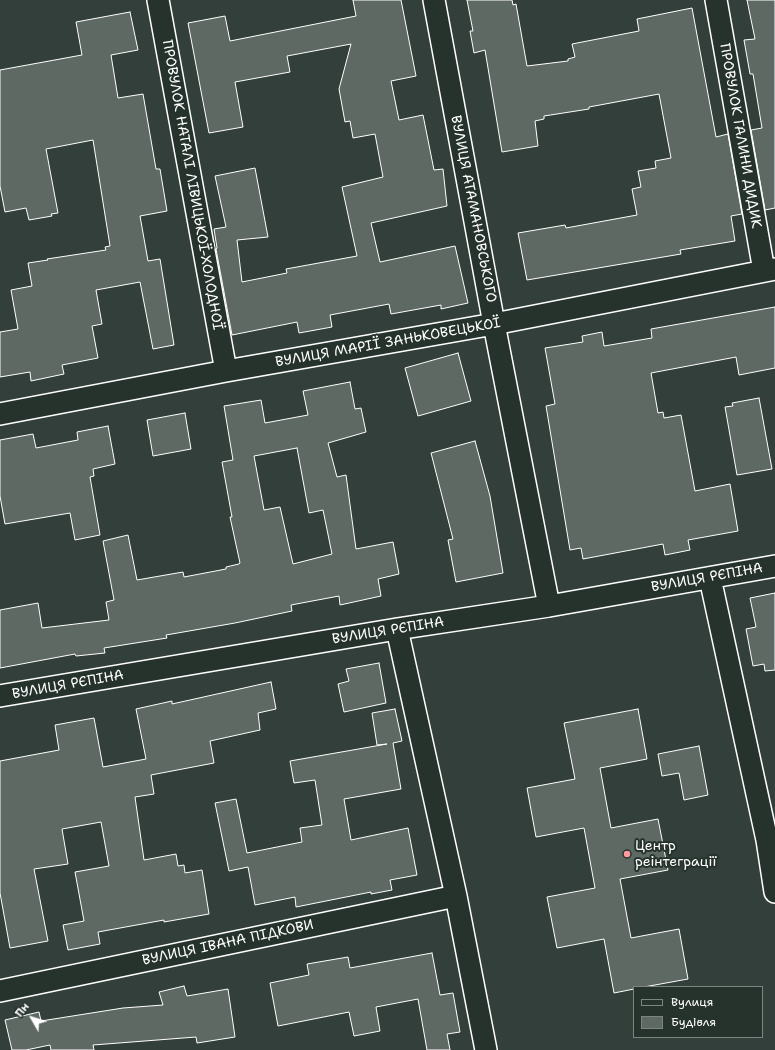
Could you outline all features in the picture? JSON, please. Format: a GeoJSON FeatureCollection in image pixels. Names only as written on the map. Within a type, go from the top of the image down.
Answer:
{"type":"FeatureCollection","features":[{"type":"Feature","properties":{"kind":"street","name":"ПРОВУЛОК НАТАЛІ ЛІВИЦЬКОЇ-ХОЛОДНОЇ"},"geometry":{"type":"LineString","coordinates":[[158,0],[226,371]]}},
{"type":"Feature","properties":{"kind":"street","name":"ВУЛИЦЯ АТАМАНОВСЬКОГО"},"geometry":{"type":"LineString","coordinates":[[434,0],[494,324],[549,606]]}},
{"type":"Feature","properties":{"kind":"street","name":"ПРОВУЛОК ГАЛИНИ ДИДИК"},"geometry":{"type":"LineString","coordinates":[[716,0],[770,270]]}},
{"type":"Feature","properties":{"kind":"street","name":"ВУЛИЦЯ МАРІЇ ЗАНЬКОВЕЦЬКОЇ"},"geometry":{"type":"LineString","coordinates":[[0,414],[226,371],[494,324],[770,270]]}},
{"type":"Feature","properties":{"kind":"street","name":"ВУЛИЦЯ РЄПІНА"},"geometry":{"type":"LineString","coordinates":[[0,696],[397,629],[549,606],[775,566]]}},
{"type":"Feature","properties":{"kind":"street"},"geometry":{"type":"LineString","coordinates":[[710,578],[771,840],[775,892]]}},
{"type":"Feature","properties":{"kind":"street"},"geometry":{"type":"LineString","coordinates":[[397,629],[456,896],[486,1050]]}},
{"type":"Feature","properties":{"kind":"street","name":"ВУЛИЦЯ ІВАНА ПІДКОВИ"},"geometry":{"type":"LineString","coordinates":[[0,991],[456,896]]}},
{"type":"Feature","properties":{"kind":"building"},"geometry":{"type":"Polygon","coordinates":[[[353,0],[401,0],[416,76],[391,81],[399,120],[423,115],[434,170],[443,169],[447,206],[371,223],[380,262],[455,246],[468,303],[441,309],[441,305],[391,314],[389,304],[330,315],[332,327],[299,333],[297,322],[232,335],[216,249],[214,229],[226,227],[215,176],[255,168],[268,237],[237,240],[242,282],[287,273],[286,269],[357,256],[342,187],[383,177],[375,134],[353,138],[350,121],[345,122],[339,89],[351,44],[287,56],[290,72],[235,82],[243,127],[209,133],[188,23],[225,16],[230,41],[356,16],[353,0]]]}},
{"type":"Feature","properties":{"kind":"building"},"geometry":{"type":"Polygon","coordinates":[[[467,0],[512,0],[513,5],[516,4],[527,66],[568,61],[568,59],[575,57],[572,44],[639,31],[637,19],[692,8],[716,137],[728,134],[742,214],[731,216],[735,241],[680,250],[681,254],[527,280],[518,233],[565,225],[566,228],[637,215],[632,189],[641,187],[638,171],[656,168],[655,161],[671,158],[659,94],[589,107],[589,109],[544,116],[544,119],[535,121],[538,146],[502,152],[485,50],[474,53],[470,31],[473,31],[467,0]]]}},
{"type":"Feature","properties":{"kind":"building"},"geometry":{"type":"Polygon","coordinates":[[[747,0],[775,0],[775,208],[765,210],[751,130],[762,128],[753,74],[750,74],[744,40],[755,39],[747,0]]]}},
{"type":"Feature","properties":{"kind":"building"},"geometry":{"type":"Polygon","coordinates":[[[130,12],[138,50],[111,55],[118,98],[143,94],[156,169],[160,169],[167,211],[140,216],[148,261],[160,259],[174,345],[153,349],[140,282],[96,290],[102,324],[92,326],[98,358],[62,365],[64,374],[31,381],[30,372],[0,377],[0,332],[18,329],[11,290],[32,286],[28,263],[106,250],[105,247],[110,246],[93,140],[46,149],[58,213],[51,214],[52,216],[29,220],[26,208],[5,212],[0,186],[0,70],[82,55],[76,22],[130,12]]]}},
{"type":"Feature","properties":{"kind":"building"},"geometry":{"type":"Polygon","coordinates":[[[775,307],[775,368],[739,375],[736,357],[651,373],[658,413],[663,412],[664,418],[681,415],[695,491],[730,484],[738,531],[688,540],[690,550],[665,555],[663,544],[583,559],[581,548],[570,550],[546,406],[555,404],[545,348],[583,342],[582,336],[602,332],[604,346],[652,338],[651,329],[775,307]]]}},
{"type":"Feature","properties":{"kind":"building"},"geometry":{"type":"Polygon","coordinates":[[[458,353],[471,401],[418,416],[405,368],[458,353]]]}},
{"type":"Feature","properties":{"kind":"building"},"geometry":{"type":"Polygon","coordinates":[[[350,382],[355,409],[361,408],[366,432],[328,443],[337,477],[346,475],[356,549],[393,542],[399,574],[378,579],[381,596],[340,605],[339,596],[291,605],[292,611],[166,635],[167,638],[104,648],[105,653],[76,656],[75,654],[0,668],[0,610],[38,603],[42,628],[109,620],[106,602],[114,600],[103,541],[128,535],[137,580],[183,572],[184,577],[226,569],[226,567],[239,564],[222,462],[233,460],[224,406],[261,400],[265,423],[308,415],[303,391],[350,382]],[[297,448],[254,456],[264,510],[280,507],[293,564],[332,554],[323,510],[309,513],[297,448]]]}},
{"type":"Feature","properties":{"kind":"building"},"geometry":{"type":"Polygon","coordinates":[[[759,398],[772,469],[737,475],[725,407],[733,406],[732,403],[759,398]]]}},
{"type":"Feature","properties":{"kind":"building"},"geometry":{"type":"Polygon","coordinates":[[[185,413],[191,449],[153,456],[147,420],[185,413]]]}},
{"type":"Feature","properties":{"kind":"building"},"geometry":{"type":"Polygon","coordinates":[[[108,426],[115,464],[93,469],[94,476],[90,477],[100,535],[75,540],[70,513],[5,524],[0,496],[0,440],[33,434],[36,448],[78,440],[77,432],[108,426]]]}},
{"type":"Feature","properties":{"kind":"building"},"geometry":{"type":"Polygon","coordinates":[[[475,441],[490,496],[503,573],[456,582],[448,540],[453,539],[431,453],[475,441]]]}},
{"type":"Feature","properties":{"kind":"building"},"geometry":{"type":"Polygon","coordinates":[[[775,593],[775,670],[765,671],[764,664],[753,666],[746,629],[756,627],[750,598],[775,593]]]}},
{"type":"Feature","properties":{"kind":"building"},"geometry":{"type":"Polygon","coordinates":[[[379,663],[386,703],[344,712],[338,684],[349,681],[346,669],[379,663]]]}},
{"type":"Feature","properties":{"kind":"building"},"geometry":{"type":"Polygon","coordinates":[[[271,682],[276,709],[258,713],[260,730],[210,741],[214,763],[151,775],[154,794],[135,797],[144,860],[176,854],[178,866],[184,865],[185,873],[202,870],[209,914],[164,922],[164,920],[98,932],[100,944],[68,950],[63,925],[84,921],[75,872],[109,866],[101,822],[62,829],[68,864],[34,869],[48,941],[10,948],[0,893],[0,761],[59,750],[55,725],[94,718],[103,767],[146,759],[136,709],[172,701],[172,704],[271,682]]]}},
{"type":"Feature","properties":{"kind":"building"},"geometry":{"type":"Polygon","coordinates":[[[395,709],[402,741],[393,743],[401,789],[344,799],[351,840],[408,828],[417,875],[390,880],[392,890],[371,894],[371,892],[296,907],[295,897],[255,905],[248,867],[229,871],[215,803],[236,799],[247,853],[302,842],[300,828],[322,825],[315,780],[294,783],[290,761],[387,744],[377,745],[372,713],[395,709]]]}},
{"type":"Feature","properties":{"kind":"building","name":"Центр реінтеграції"},"geometry":{"type":"Polygon","coordinates":[[[638,709],[647,759],[600,768],[611,828],[658,819],[668,870],[620,879],[631,938],[679,929],[688,979],[650,986],[633,986],[633,989],[614,993],[604,939],[557,948],[547,897],[595,888],[584,828],[536,837],[527,788],[575,779],[564,723],[638,709]]]}},
{"type":"Feature","properties":{"kind":"building"},"geometry":{"type":"Polygon","coordinates":[[[699,746],[708,795],[684,800],[679,773],[662,776],[658,754],[699,746]]]}},
{"type":"Feature","properties":{"kind":"building"},"geometry":{"type":"Polygon","coordinates":[[[432,953],[440,995],[453,993],[460,1032],[447,1034],[450,1050],[427,1050],[418,999],[376,1007],[380,1031],[354,1036],[349,1012],[278,1026],[270,983],[309,975],[307,964],[348,957],[350,968],[432,953]]]}},
{"type":"Feature","properties":{"kind":"building"},"geometry":{"type":"Polygon","coordinates":[[[184,986],[187,996],[228,989],[235,1037],[197,1043],[196,1037],[93,1045],[94,1050],[51,1050],[50,1045],[26,1050],[12,1050],[5,1020],[39,1012],[41,1021],[123,1008],[163,1005],[159,992],[184,986]]]}},
{"type":"Feature","properties":{"kind":"place","name":"Центр реінтеграції"},"geometry":{"type":"Point","coordinates":[627,854]}}]}
